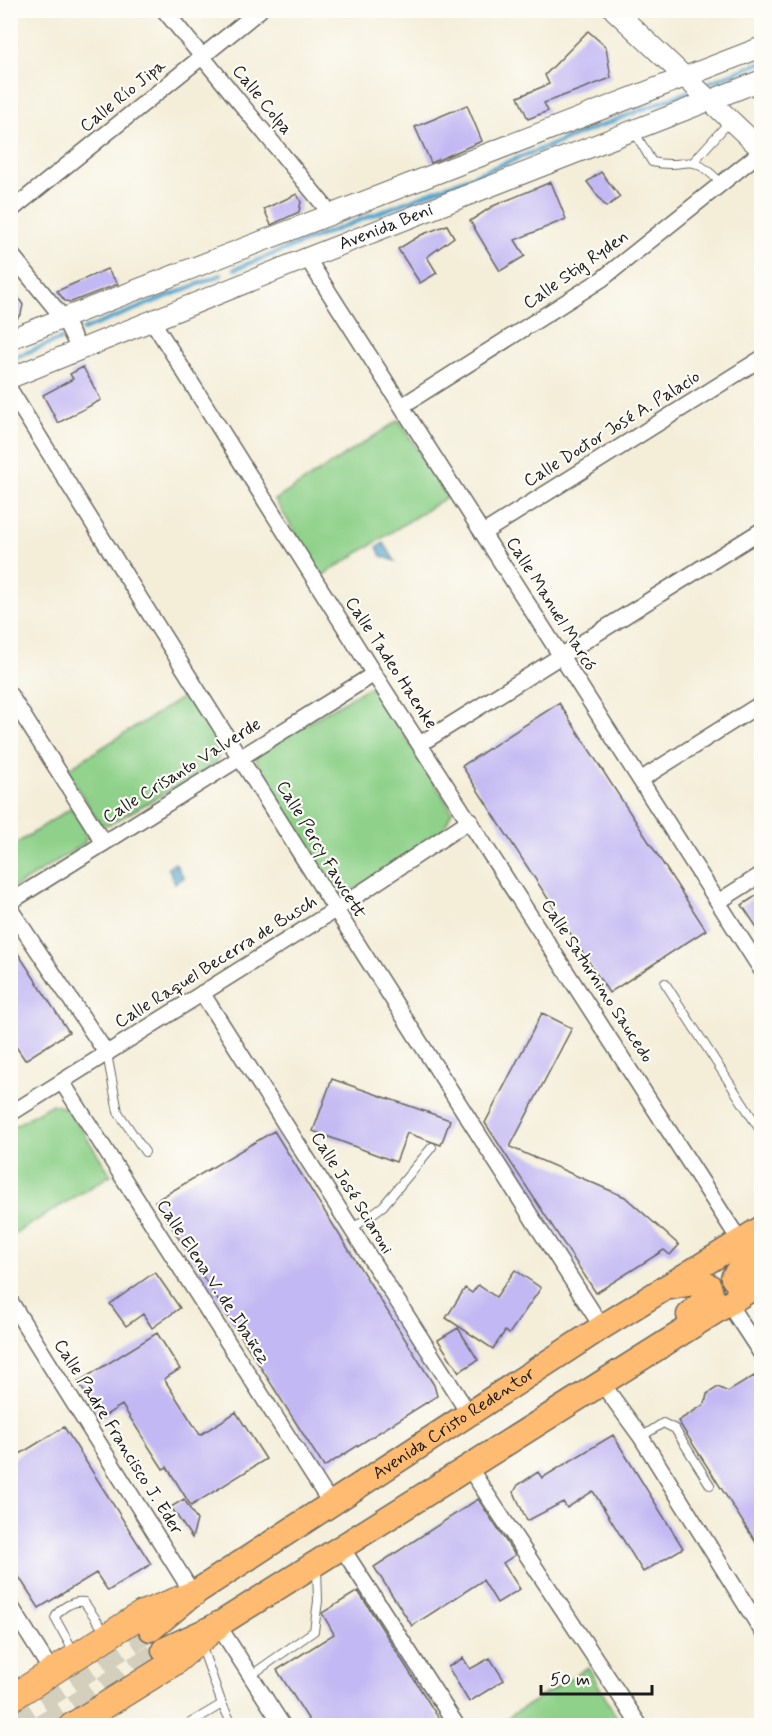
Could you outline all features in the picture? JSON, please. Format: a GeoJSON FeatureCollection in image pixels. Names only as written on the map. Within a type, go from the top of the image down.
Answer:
{"type":"FeatureCollection","features":[{"type":"Feature","properties":{"kind":"highway"},"geometry":{"type":"LineString","coordinates":[[10,1699],[142,1614],[193,1594]]}},
{"type":"Feature","properties":{"kind":"highway"},"geometry":{"type":"LineString","coordinates":[[72,1725],[173,1663],[208,1633]]}},
{"type":"Feature","properties":{"kind":"main road","name":"Avenida Cristo Redentor"},"geometry":{"type":"LineString","coordinates":[[151,1629],[193,1594],[602,1327],[762,1228]]}},
{"type":"Feature","properties":{"kind":"main road"},"geometry":{"type":"LineString","coordinates":[[762,1255],[738,1270],[733,1278],[740,1287],[748,1287],[762,1281]]}},
{"type":"Feature","properties":{"kind":"main road"},"geometry":{"type":"LineString","coordinates":[[164,1650],[208,1633],[762,1281]]}},
{"type":"Feature","properties":{"kind":"main road"},"geometry":{"type":"LineString","coordinates":[[591,1388],[596,1380],[631,1353],[697,1310],[711,1294],[710,1286],[699,1282],[662,1289]]}},
{"type":"Feature","properties":{"kind":"street","name":"Calle Colpa"},"geometry":{"type":"LineString","coordinates":[[164,10],[331,214]]}},
{"type":"Feature","properties":{"kind":"street","name":"Calle Río Jipa"},"geometry":{"type":"LineString","coordinates":[[10,211],[260,10]]}},
{"type":"Feature","properties":{"kind":"street"},"geometry":{"type":"LineString","coordinates":[[614,10],[762,150]]}},
{"type":"Feature","properties":{"kind":"street","name":"Avenida Beni"},"geometry":{"type":"LineString","coordinates":[[10,339],[685,79],[762,47]]}},
{"type":"Feature","properties":{"kind":"street","name":"Avenida Beni"},"geometry":{"type":"LineString","coordinates":[[10,378],[307,258],[762,80]]}},
{"type":"Feature","properties":{"kind":"street","name":"Calle Stig Ryden"},"geometry":{"type":"LineString","coordinates":[[402,406],[602,279],[762,150]]}},
{"type":"Feature","properties":{"kind":"street"},"geometry":{"type":"LineString","coordinates":[[10,253],[64,319],[80,351]]}},
{"type":"Feature","properties":{"kind":"street","name":"Calle Manuel Marcó"},"geometry":{"type":"LineString","coordinates":[[307,258],[762,970]]}},
{"type":"Feature","properties":{"kind":"street","name":"Calle Tadeo Haenke"},"geometry":{"type":"LineString","coordinates":[[153,322],[420,744],[762,530]]}},
{"type":"Feature","properties":{"kind":"street","name":"Calle Doctor José A. Palacio"},"geometry":{"type":"LineString","coordinates":[[483,533],[762,358]]}},
{"type":"Feature","properties":{"kind":"street","name":"Calle Percy Fawcett"},"geometry":{"type":"LineString","coordinates":[[10,390],[242,757],[334,910],[602,1327]]}},
{"type":"Feature","properties":{"kind":"street","name":"Calle Crisanto Valverde"},"geometry":{"type":"LineString","coordinates":[[10,902],[374,674]]}},
{"type":"Feature","properties":{"kind":"street"},"geometry":{"type":"LineString","coordinates":[[10,695],[104,843]]}},
{"type":"Feature","properties":{"kind":"street"},"geometry":{"type":"LineString","coordinates":[[640,780],[762,703]]}},
{"type":"Feature","properties":{"kind":"street","name":"Calle Saturnino Saucedo"},"geometry":{"type":"LineString","coordinates":[[420,744],[740,1241]]}},
{"type":"Feature","properties":{"kind":"street","name":"Calle Raquel Becerra de Busch"},"geometry":{"type":"LineString","coordinates":[[10,1114],[334,910],[470,820]]}},
{"type":"Feature","properties":{"kind":"street"},"geometry":{"type":"LineString","coordinates":[[718,902],[762,874]]}},
{"type":"Feature","properties":{"kind":"street"},"geometry":{"type":"LineString","coordinates":[[10,909],[107,1054]]}},
{"type":"Feature","properties":{"kind":"street","name":"Calle José Sciaroni"},"geometry":{"type":"LineString","coordinates":[[202,993],[469,1414]]}},
{"type":"Feature","properties":{"kind":"street","name":"Calle Elena V. de Ibañez"},"geometry":{"type":"LineString","coordinates":[[62,1082],[332,1504]]}},
{"type":"Feature","properties":{"kind":"street","name":"Calle Padre Francisco J. Eder"},"geometry":{"type":"LineString","coordinates":[[10,1301],[193,1594]]}},
{"type":"Feature","properties":{"kind":"street"},"geometry":{"type":"LineString","coordinates":[[728,1303],[762,1355]]}},
{"type":"Feature","properties":{"kind":"street"},"geometry":{"type":"LineString","coordinates":[[591,1388],[641,1437],[762,1631]]}},
{"type":"Feature","properties":{"kind":"street"},"geometry":{"type":"LineString","coordinates":[[468,1466],[640,1725]]}},
{"type":"Feature","properties":{"kind":"street"},"geometry":{"type":"LineString","coordinates":[[342,1548],[457,1725]]}},
{"type":"Feature","properties":{"kind":"street"},"geometry":{"type":"LineString","coordinates":[[10,1605],[52,1672]]}},
{"type":"Feature","properties":{"kind":"street"},"geometry":{"type":"LineString","coordinates":[[208,1633],[250,1676],[282,1725]]}},
{"type":"Feature","properties":{"kind":"lane"},"geometry":{"type":"LineString","coordinates":[[694,161],[730,121]]}},
{"type":"Feature","properties":{"kind":"lane"},"geometry":{"type":"LineString","coordinates":[[633,130],[652,162],[694,161],[703,165],[722,184]]}},
{"type":"Feature","properties":{"kind":"lane"},"geometry":{"type":"LineString","coordinates":[[665,983],[762,1133]]}},
{"type":"Feature","properties":{"kind":"lane"},"geometry":{"type":"LineString","coordinates":[[107,1054],[118,1112],[145,1152]]}},
{"type":"Feature","properties":{"kind":"lane"},"geometry":{"type":"LineString","coordinates":[[352,1228],[383,1206],[432,1147]]}},
{"type":"Feature","properties":{"kind":"lane"},"geometry":{"type":"LineString","coordinates":[[641,1437],[663,1423],[669,1424],[675,1429],[710,1485]]}},
{"type":"Feature","properties":{"kind":"lane"},"geometry":{"type":"LineString","coordinates":[[250,1676],[314,1631],[318,1601],[317,1563]]}},
{"type":"Feature","properties":{"kind":"lane"},"geometry":{"type":"LineString","coordinates":[[77,1656],[55,1618],[57,1613],[66,1607],[78,1601],[84,1602],[107,1636]]}},
{"type":"Feature","properties":{"kind":"lane"},"geometry":{"type":"LineString","coordinates":[[208,1633],[222,1704],[233,1725]]}},
{"type":"Feature","properties":{"kind":"lane"},"geometry":{"type":"LineString","coordinates":[[185,1725],[222,1704]]}},
{"type":"Feature","properties":{"kind":"green space"},"geometry":{"type":"Polygon","coordinates":[[[399,420],[447,497],[322,576],[275,500],[399,420]]]}},
{"type":"Feature","properties":{"kind":"green space"},"geometry":{"type":"Polygon","coordinates":[[[368,687],[378,693],[452,811],[444,829],[347,895],[339,894],[331,884],[258,766],[256,758],[258,753],[368,687]]]}},
{"type":"Feature","properties":{"kind":"green space"},"geometry":{"type":"Polygon","coordinates":[[[188,694],[221,746],[216,764],[109,825],[100,824],[66,770],[188,694]]]}},
{"type":"Feature","properties":{"kind":"green space"},"geometry":{"type":"Polygon","coordinates":[[[71,808],[84,829],[85,843],[11,890],[11,847],[71,808]]]}},
{"type":"Feature","properties":{"kind":"green space"},"geometry":{"type":"Polygon","coordinates":[[[52,1104],[69,1110],[111,1175],[11,1236],[11,1128],[52,1104]]]}},
{"type":"Feature","properties":{"kind":"green space"},"geometry":{"type":"Polygon","coordinates":[[[588,1667],[621,1725],[496,1725],[588,1667]]]}},
{"type":"Feature","properties":{"kind":"water"},"geometry":{"type":"Polygon","coordinates":[[[384,543],[395,561],[381,556],[377,547],[384,543]]]}},
{"type":"Feature","properties":{"kind":"water"},"geometry":{"type":"Polygon","coordinates":[[[175,863],[184,878],[175,883],[168,867],[175,863]]]}},
{"type":"Feature","properties":{"kind":"building"},"geometry":{"type":"Polygon","coordinates":[[[588,31],[606,47],[611,78],[544,103],[548,111],[528,119],[518,97],[549,84],[545,75],[588,31]]]}},
{"type":"Feature","properties":{"kind":"building"},"geometry":{"type":"Polygon","coordinates":[[[467,105],[482,141],[431,163],[415,127],[467,105]]]}},
{"type":"Feature","properties":{"kind":"building"},"geometry":{"type":"Polygon","coordinates":[[[601,172],[620,197],[606,207],[587,182],[601,172]]]}},
{"type":"Feature","properties":{"kind":"building"},"geometry":{"type":"Polygon","coordinates":[[[551,182],[566,219],[515,240],[525,256],[500,271],[470,221],[493,206],[551,182]]]}},
{"type":"Feature","properties":{"kind":"building"},"geometry":{"type":"Polygon","coordinates":[[[297,194],[301,202],[299,212],[271,225],[264,209],[297,194]]]}},
{"type":"Feature","properties":{"kind":"building"},"geometry":{"type":"Polygon","coordinates":[[[447,225],[454,237],[427,257],[437,273],[420,283],[398,249],[421,235],[447,225]]]}},
{"type":"Feature","properties":{"kind":"building"},"geometry":{"type":"Polygon","coordinates":[[[107,269],[118,284],[71,302],[65,301],[57,291],[107,269]]]}},
{"type":"Feature","properties":{"kind":"building"},"geometry":{"type":"Polygon","coordinates":[[[10,284],[23,305],[21,314],[10,326],[10,284]]]}},
{"type":"Feature","properties":{"kind":"building"},"geometry":{"type":"Polygon","coordinates":[[[83,367],[101,400],[58,423],[43,395],[73,379],[70,374],[83,367]]]}},
{"type":"Feature","properties":{"kind":"building"},"geometry":{"type":"Polygon","coordinates":[[[559,703],[706,930],[609,993],[462,766],[559,703]]]}},
{"type":"Feature","properties":{"kind":"building"},"geometry":{"type":"Polygon","coordinates":[[[762,892],[762,935],[742,905],[762,892]]]}},
{"type":"Feature","properties":{"kind":"building"},"geometry":{"type":"Polygon","coordinates":[[[10,941],[69,1032],[25,1060],[10,1038],[10,941]]]}},
{"type":"Feature","properties":{"kind":"building"},"geometry":{"type":"Polygon","coordinates":[[[542,1013],[572,1028],[510,1147],[625,1197],[679,1245],[670,1255],[664,1250],[596,1293],[485,1123],[542,1013]]]}},
{"type":"Feature","properties":{"kind":"building"},"geometry":{"type":"Polygon","coordinates":[[[332,1079],[450,1120],[441,1145],[407,1133],[396,1162],[313,1131],[332,1079]]]}},
{"type":"Feature","properties":{"kind":"building"},"geometry":{"type":"Polygon","coordinates":[[[274,1131],[434,1385],[437,1396],[324,1467],[155,1201],[274,1131]]]}},
{"type":"Feature","properties":{"kind":"building"},"geometry":{"type":"Polygon","coordinates":[[[515,1270],[541,1288],[509,1334],[505,1331],[493,1349],[446,1318],[465,1288],[472,1293],[478,1285],[496,1297],[515,1270]]]}},
{"type":"Feature","properties":{"kind":"building"},"geometry":{"type":"Polygon","coordinates":[[[155,1272],[180,1308],[152,1328],[143,1314],[126,1326],[110,1304],[155,1272]]]}},
{"type":"Feature","properties":{"kind":"building"},"geometry":{"type":"Polygon","coordinates":[[[458,1328],[478,1360],[459,1372],[438,1340],[458,1328]]]}},
{"type":"Feature","properties":{"kind":"building"},"geometry":{"type":"Polygon","coordinates":[[[157,1333],[180,1369],[164,1379],[200,1435],[236,1412],[266,1459],[191,1506],[167,1467],[163,1469],[122,1405],[101,1418],[78,1382],[157,1333]]]}},
{"type":"Feature","properties":{"kind":"building"},"geometry":{"type":"Polygon","coordinates":[[[754,1376],[762,1388],[762,1552],[678,1421],[705,1404],[707,1394],[718,1387],[728,1392],[754,1376]]]}},
{"type":"Feature","properties":{"kind":"building"},"geometry":{"type":"Polygon","coordinates":[[[64,1427],[151,1564],[108,1591],[96,1573],[39,1608],[10,1563],[10,1460],[64,1427]]]}},
{"type":"Feature","properties":{"kind":"building"},"geometry":{"type":"Polygon","coordinates":[[[613,1435],[683,1548],[643,1572],[593,1491],[567,1508],[563,1502],[527,1521],[514,1492],[518,1485],[538,1472],[542,1478],[613,1435]]]}},
{"type":"Feature","properties":{"kind":"building"},"geometry":{"type":"Polygon","coordinates":[[[184,1499],[197,1520],[192,1538],[171,1507],[184,1499]]]}},
{"type":"Feature","properties":{"kind":"building"},"geometry":{"type":"Polygon","coordinates":[[[478,1499],[515,1555],[503,1563],[520,1589],[497,1603],[483,1580],[412,1626],[374,1567],[478,1499]]]}},
{"type":"Feature","properties":{"kind":"building"},"geometry":{"type":"Polygon","coordinates":[[[358,1591],[443,1725],[312,1725],[277,1670],[334,1634],[322,1613],[358,1591]]]}},
{"type":"Feature","properties":{"kind":"building"},"geometry":{"type":"Polygon","coordinates":[[[463,1658],[470,1669],[490,1658],[504,1680],[469,1702],[448,1667],[463,1658]]]}},
{"type":"Feature","properties":{"kind":"waterway"},"geometry":{"type":"LineString","coordinates":[[703,85],[762,62]]}},
{"type":"Feature","properties":{"kind":"waterway"},"geometry":{"type":"LineString","coordinates":[[235,269],[692,90]]}},
{"type":"Feature","properties":{"kind":"waterway"},"geometry":{"type":"LineString","coordinates":[[83,330],[221,275]]}},
{"type":"Feature","properties":{"kind":"waterway"},"geometry":{"type":"LineString","coordinates":[[10,359],[61,339]]}},
{"type":"Feature","properties":{"kind":"tunnel"},"geometry":{"type":"LineString","coordinates":[[10,1720],[151,1629]]}},
{"type":"Feature","properties":{"kind":"tunnel"},"geometry":{"type":"LineString","coordinates":[[43,1726],[164,1650]]}}]}
